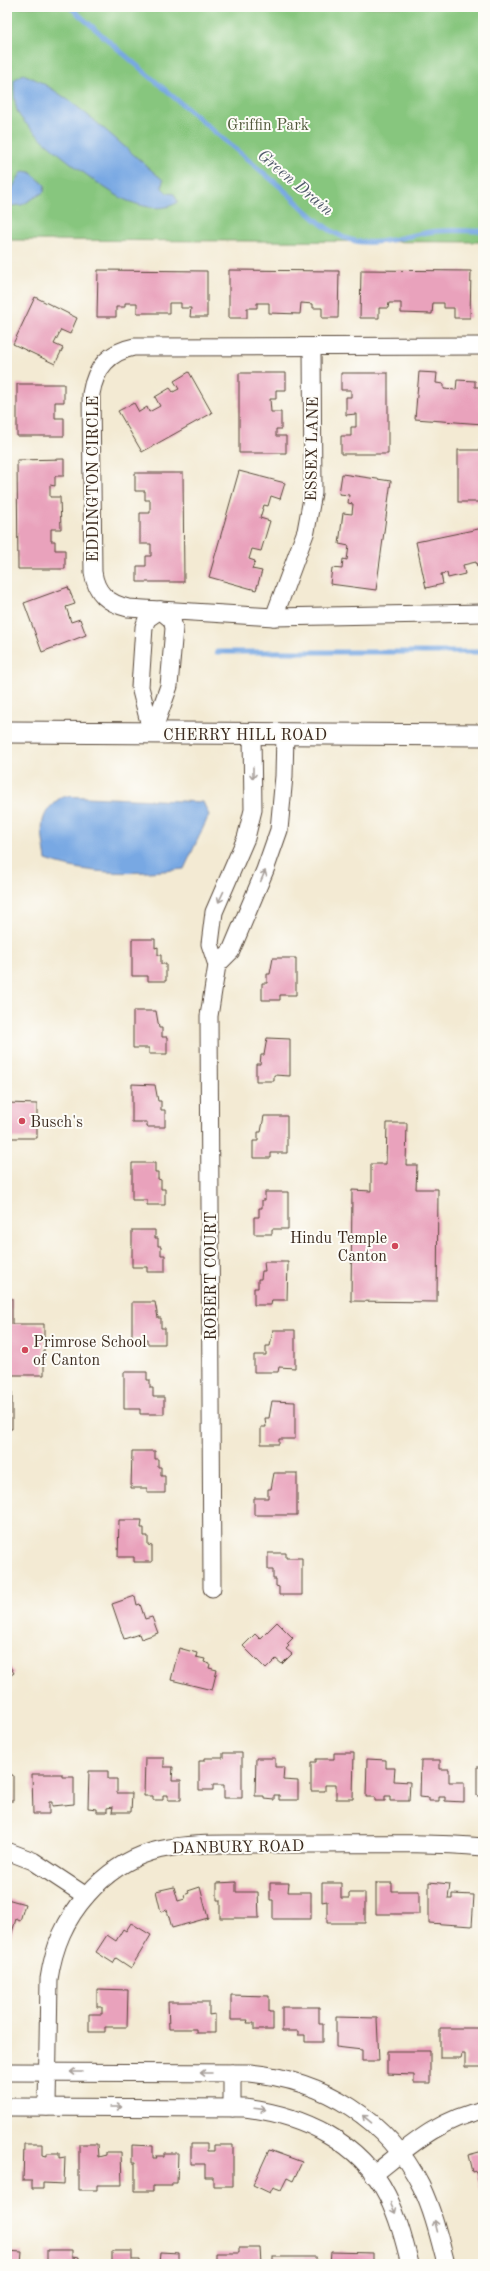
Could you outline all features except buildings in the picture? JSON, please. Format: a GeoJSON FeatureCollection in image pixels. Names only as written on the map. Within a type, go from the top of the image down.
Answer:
{"type":"FeatureCollection","features":[{"type":"Feature","properties":{"kind":"main road","name":"CHERRY HILL ROAD"},"geometry":{"type":"LineString","coordinates":[[7,732],[483,735]]}},
{"type":"Feature","properties":{"kind":"street","name":"EDDINGTON CIRCLE"},"geometry":{"type":"LineString","coordinates":[[483,346],[312,348],[134,347],[114,354],[99,368],[93,379],[91,394],[95,583],[105,599],[114,604],[128,608],[274,617],[483,613]]}},
{"type":"Feature","properties":{"kind":"street","name":"ESSEX LANE"},"geometry":{"type":"LineString","coordinates":[[274,617],[306,531],[313,493],[312,348]]}},
{"type":"Feature","properties":{"kind":"street"},"geometry":{"type":"LineString","coordinates":[[160,610],[172,620],[174,628],[169,686],[152,734],[140,687],[144,627],[147,619],[160,610]]}},
{"type":"Feature","properties":{"kind":"street","name":"ROBERT COURT"},"geometry":{"type":"LineString","coordinates":[[212,1588],[209,1016],[217,965],[210,944],[214,912],[246,838],[253,810],[252,734]]}},
{"type":"Feature","properties":{"kind":"street"},"geometry":{"type":"LineString","coordinates":[[217,965],[231,951],[265,870],[279,830],[284,776],[285,734]]}},
{"type":"Feature","properties":{"kind":"street","name":"DANBURY ROAD"},"geometry":{"type":"LineString","coordinates":[[47,2107],[49,1979],[58,1941],[70,1915],[86,1896],[103,1877],[130,1860],[160,1848],[188,1844],[435,1844],[483,1847]]}},
{"type":"Feature","properties":{"kind":"street"},"geometry":{"type":"LineString","coordinates":[[7,1850],[32,1861],[86,1896]]}},
{"type":"Feature","properties":{"kind":"street"},"geometry":{"type":"LineString","coordinates":[[7,2072],[232,2073],[269,2075],[287,2078],[323,2091],[351,2106],[366,2118],[401,2153],[421,2187],[434,2218],[446,2264]]}},
{"type":"Feature","properties":{"kind":"street"},"geometry":{"type":"LineString","coordinates":[[232,2073],[232,2108]]}},
{"type":"Feature","properties":{"kind":"street"},"geometry":{"type":"LineString","coordinates":[[7,2107],[232,2108],[269,2111],[303,2121],[328,2134],[345,2146],[355,2154],[373,2174],[386,2194],[400,2225],[410,2264]]}},
{"type":"Feature","properties":{"kind":"street"},"geometry":{"type":"LineString","coordinates":[[373,2174],[418,2138],[442,2123],[468,2113],[483,2110]]}},
{"type":"Feature","properties":{"kind":"green space","name":"Griffin Park"},"geometry":{"type":"Polygon","coordinates":[[[7,7],[483,7],[483,242],[7,240],[7,7]]]}},
{"type":"Feature","properties":{"kind":"water"},"geometry":{"type":"Polygon","coordinates":[[[23,74],[40,82],[77,106],[163,180],[162,188],[167,193],[174,194],[178,202],[166,207],[153,208],[128,201],[104,187],[51,147],[24,122],[18,113],[14,93],[14,80],[23,74]]]}},
{"type":"Feature","properties":{"kind":"water"},"geometry":{"type":"Polygon","coordinates":[[[23,171],[30,172],[45,185],[44,192],[22,205],[9,206],[13,188],[23,171]]]}},
{"type":"Feature","properties":{"kind":"water"},"geometry":{"type":"Polygon","coordinates":[[[63,796],[203,802],[209,815],[184,869],[132,873],[80,869],[46,860],[42,824],[48,810],[63,796]]]}},
{"type":"Feature","properties":{"kind":"waterway","name":"Green Drain"},"geometry":{"type":"LineString","coordinates":[[70,7],[277,184],[311,216],[340,236],[360,242],[380,242],[435,231],[483,231]]}},
{"type":"Feature","properties":{"kind":"waterway"},"geometry":{"type":"LineString","coordinates":[[217,652],[483,652]]}},
{"type":"Feature","properties":{"kind":"place","name":"Busch's"},"geometry":{"type":"Point","coordinates":[22,1121]}},
{"type":"Feature","properties":{"kind":"place","name":"Hindu Temple Canton"},"geometry":{"type":"Point","coordinates":[395,1246]}},
{"type":"Feature","properties":{"kind":"place","name":"Primrose School of Canton"},"geometry":{"type":"Point","coordinates":[25,1350]}}]}
